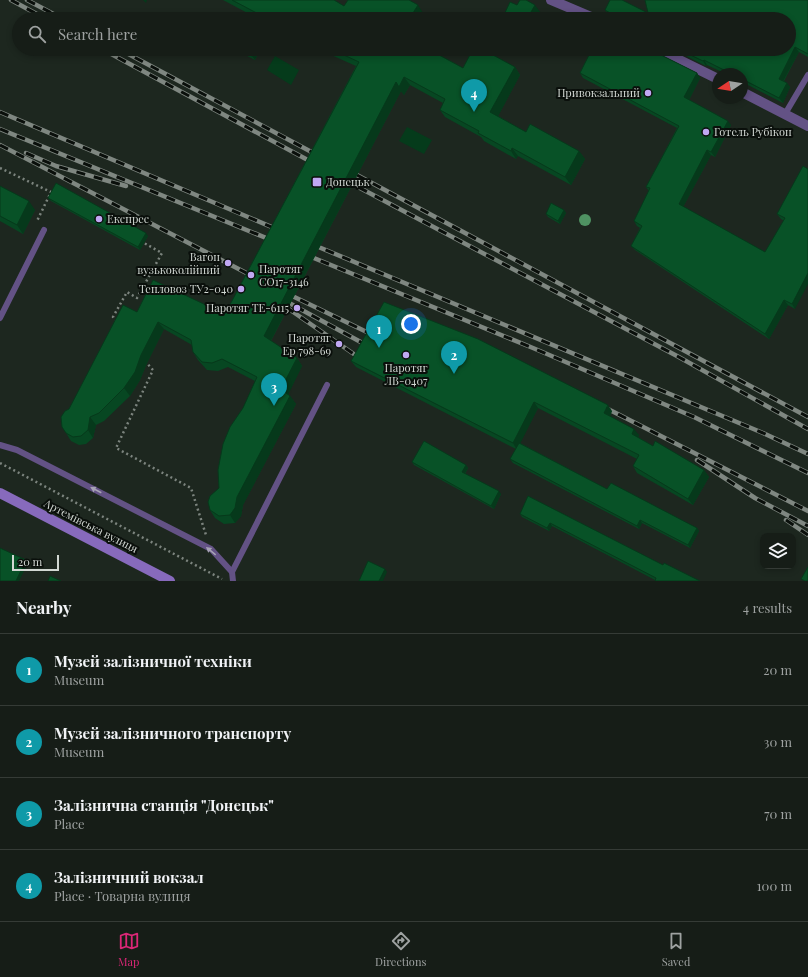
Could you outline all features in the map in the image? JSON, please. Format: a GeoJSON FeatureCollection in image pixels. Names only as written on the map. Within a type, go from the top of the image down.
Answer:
{"type":"FeatureCollection","features":[{"type":"Feature","properties":{"kind":"main road","name":"Артемівська вулиця"},"geometry":{"type":"LineString","coordinates":[[0,493],[170,581]]}},
{"type":"Feature","properties":{"kind":"street"},"geometry":{"type":"LineString","coordinates":[[551,0],[579,12]]}},
{"type":"Feature","properties":{"kind":"street"},"geometry":{"type":"LineString","coordinates":[[671,56],[712,76]]}},
{"type":"Feature","properties":{"kind":"street"},"geometry":{"type":"LineString","coordinates":[[748,95],[808,126]]}},
{"type":"Feature","properties":{"kind":"lane"},"geometry":{"type":"LineString","coordinates":[[785,114],[808,75]]}},
{"type":"Feature","properties":{"kind":"lane"},"geometry":{"type":"LineString","coordinates":[[0,318],[44,230]]}},
{"type":"Feature","properties":{"kind":"lane"},"geometry":{"type":"LineString","coordinates":[[233,581],[232,572],[327,385]]}},
{"type":"Feature","properties":{"kind":"lane"},"geometry":{"type":"LineString","coordinates":[[0,445],[17,450],[211,549],[232,572]]}},
{"type":"Feature","properties":{"kind":"path"},"geometry":{"type":"LineString","coordinates":[[0,168],[51,192]]}},
{"type":"Feature","properties":{"kind":"path"},"geometry":{"type":"LineString","coordinates":[[117,322],[113,317],[127,292],[137,298],[162,253],[144,243]]}},
{"type":"Feature","properties":{"kind":"path"},"geometry":{"type":"LineString","coordinates":[[142,357],[153,370],[116,448],[191,488],[206,534],[211,539]]}},
{"type":"Feature","properties":{"kind":"path"},"geometry":{"type":"LineString","coordinates":[[0,463],[226,581]]}},
{"type":"Feature","properties":{"kind":"green space"},"geometry":{"type":"Polygon","coordinates":[[[275,56],[299,70],[291,85],[267,70],[275,56]]]}},
{"type":"Feature","properties":{"kind":"green space"},"geometry":{"type":"Polygon","coordinates":[[[407,127],[432,140],[424,154],[399,141],[407,127]]]}},
{"type":"Feature","properties":{"kind":"building"},"geometry":{"type":"Polygon","coordinates":[[[232,0],[334,0],[344,6],[348,0],[409,0],[418,5],[414,12],[255,12],[232,0]]]}},
{"type":"Feature","properties":{"kind":"building"},"geometry":{"type":"Polygon","coordinates":[[[520,0],[526,0],[535,5],[531,12],[505,12],[510,2],[517,5],[520,0]]]}},
{"type":"Feature","properties":{"kind":"building"},"geometry":{"type":"Polygon","coordinates":[[[610,0],[622,0],[646,12],[608,12],[605,10],[610,0]]]}},
{"type":"Feature","properties":{"kind":"building"},"geometry":{"type":"Polygon","coordinates":[[[645,0],[808,0],[808,54],[796,48],[796,12],[648,12],[645,0]]]}},
{"type":"Feature","properties":{"kind":"building"},"geometry":{"type":"Polygon","coordinates":[[[346,56],[441,56],[463,68],[469,56],[495,56],[515,67],[490,112],[526,132],[530,124],[579,151],[565,177],[512,148],[511,151],[478,133],[479,131],[440,110],[445,99],[404,77],[399,87],[396,82],[264,336],[297,358],[281,389],[290,396],[237,497],[235,508],[230,515],[219,516],[210,510],[208,502],[210,496],[219,488],[218,470],[223,444],[230,427],[243,408],[257,377],[222,359],[212,363],[202,362],[193,352],[191,340],[158,322],[141,355],[135,372],[124,388],[99,413],[90,417],[88,430],[81,436],[73,437],[66,433],[62,427],[61,417],[65,411],[69,409],[123,305],[137,312],[153,280],[225,314],[359,62],[346,56]]]}},
{"type":"Feature","properties":{"kind":"building"},"geometry":{"type":"Polygon","coordinates":[[[588,56],[663,56],[697,73],[684,97],[728,121],[711,152],[707,150],[679,204],[765,252],[785,218],[777,214],[803,166],[808,169],[808,273],[792,304],[784,300],[765,334],[631,246],[642,226],[634,221],[650,188],[646,187],[679,126],[580,73],[588,56]]]}},
{"type":"Feature","properties":{"kind":"building"},"geometry":{"type":"Polygon","coordinates":[[[693,56],[790,56],[779,79],[787,83],[779,98],[748,82],[748,68],[720,68],[704,60],[703,61],[693,56]]]}},
{"type":"Feature","properties":{"kind":"building"},"geometry":{"type":"Polygon","coordinates":[[[56,183],[146,233],[138,247],[48,198],[56,183]]]}},
{"type":"Feature","properties":{"kind":"building"},"geometry":{"type":"Polygon","coordinates":[[[0,186],[29,201],[17,225],[0,216],[0,186]]]}},
{"type":"Feature","properties":{"kind":"building"},"geometry":{"type":"Polygon","coordinates":[[[551,203],[564,210],[558,221],[546,214],[551,203]]]}},
{"type":"Feature","properties":{"kind":"building"},"geometry":{"type":"Polygon","coordinates":[[[384,302],[478,339],[608,405],[604,413],[634,429],[632,434],[653,446],[655,441],[704,470],[688,499],[633,466],[639,455],[534,402],[513,443],[351,361],[384,302]]]}},
{"type":"Feature","properties":{"kind":"building"},"geometry":{"type":"Polygon","coordinates":[[[424,441],[466,465],[462,472],[499,491],[491,506],[412,462],[424,441]]]}},
{"type":"Feature","properties":{"kind":"building"},"geometry":{"type":"Polygon","coordinates":[[[519,443],[607,489],[611,483],[697,528],[688,545],[640,520],[637,526],[510,459],[519,443]]]}},
{"type":"Feature","properties":{"kind":"building"},"geometry":{"type":"Polygon","coordinates":[[[528,496],[663,565],[664,563],[700,581],[655,581],[656,578],[550,523],[547,528],[520,514],[528,496]]]}},
{"type":"Feature","properties":{"kind":"building"},"geometry":{"type":"Polygon","coordinates":[[[0,548],[26,560],[16,581],[0,581],[0,548]]]}},
{"type":"Feature","properties":{"kind":"building"},"geometry":{"type":"Polygon","coordinates":[[[368,561],[385,569],[379,581],[359,581],[368,561]]]}},
{"type":"Feature","properties":{"kind":"building"},"geometry":{"type":"Polygon","coordinates":[[[808,567],[808,581],[805,581],[801,579],[808,567]]]}},
{"type":"Feature","properties":{"kind":"building"},"geometry":{"type":"Polygon","coordinates":[[[50,576],[61,581],[48,581],[50,576]]]}},
{"type":"Feature","properties":{"kind":"railway"},"geometry":{"type":"LineString","coordinates":[[11,0],[33,12]]}},
{"type":"Feature","properties":{"kind":"railway"},"geometry":{"type":"LineString","coordinates":[[27,0],[50,12]]}},
{"type":"Feature","properties":{"kind":"railway"},"geometry":{"type":"LineString","coordinates":[[115,56],[317,165]]}},
{"type":"Feature","properties":{"kind":"railway"},"geometry":{"type":"LineString","coordinates":[[132,56],[319,156]]}},
{"type":"Feature","properties":{"kind":"railway"},"geometry":{"type":"LineString","coordinates":[[0,112],[281,231]]}},
{"type":"Feature","properties":{"kind":"railway"},"geometry":{"type":"LineString","coordinates":[[0,129],[276,242]]}},
{"type":"Feature","properties":{"kind":"railway"},"geometry":{"type":"LineString","coordinates":[[0,145],[256,278]]}},
{"type":"Feature","properties":{"kind":"railway"},"geometry":{"type":"LineString","coordinates":[[26,153],[56,166],[126,186]]}},
{"type":"Feature","properties":{"kind":"railway"},"geometry":{"type":"LineString","coordinates":[[357,175],[808,417]]}},
{"type":"Feature","properties":{"kind":"railway"},"geometry":{"type":"LineString","coordinates":[[343,179],[677,356],[808,429]]}},
{"type":"Feature","properties":{"kind":"railway"},"geometry":{"type":"LineString","coordinates":[[309,243],[763,433],[808,454]]}},
{"type":"Feature","properties":{"kind":"railway"},"geometry":{"type":"LineString","coordinates":[[304,254],[533,348],[694,417],[808,473]]}},
{"type":"Feature","properties":{"kind":"railway"},"geometry":{"type":"LineString","coordinates":[[284,292],[373,335]]}},
{"type":"Feature","properties":{"kind":"railway"},"geometry":{"type":"LineString","coordinates":[[280,298],[368,346]]}},
{"type":"Feature","properties":{"kind":"railway"},"geometry":{"type":"LineString","coordinates":[[286,307],[361,359]]}},
{"type":"Feature","properties":{"kind":"railway"},"geometry":{"type":"LineString","coordinates":[[602,406],[808,511]]}},
{"type":"Feature","properties":{"kind":"railway"},"geometry":{"type":"LineString","coordinates":[[697,460],[755,498],[808,526]]}},
{"type":"Feature","properties":{"kind":"railway"},"geometry":{"type":"LineString","coordinates":[[786,520],[808,535]]}},
{"type":"Feature","properties":{"kind":"place","name":"Привокзальний"},"geometry":{"type":"Point","coordinates":[648,93]}},
{"type":"Feature","properties":{"kind":"place","name":"Залізничний вокзал"},"geometry":{"type":"Point","coordinates":[474,112]}},
{"type":"Feature","properties":{"kind":"place","name":"Готель Рубікон"},"geometry":{"type":"Point","coordinates":[706,132]}},
{"type":"Feature","properties":{"kind":"place","name":"Донецьк"},"geometry":{"type":"Point","coordinates":[317,182]}},
{"type":"Feature","properties":{"kind":"place","name":"Експрес"},"geometry":{"type":"Point","coordinates":[99,219]}},
{"type":"Feature","properties":{"kind":"place","name":"Вагон вузькоколійний"},"geometry":{"type":"Point","coordinates":[228,263]}},
{"type":"Feature","properties":{"kind":"place","name":"Паротяг СО17-3146"},"geometry":{"type":"Point","coordinates":[251,275]}},
{"type":"Feature","properties":{"kind":"place","name":"Тепловоз ТУ2-040"},"geometry":{"type":"Point","coordinates":[241,289]}},
{"type":"Feature","properties":{"kind":"place","name":"Паротяг ТЕ-6115"},"geometry":{"type":"Point","coordinates":[297,308]}},
{"type":"Feature","properties":{"kind":"place","name":"Паротяг Ер 798-69"},"geometry":{"type":"Point","coordinates":[339,344]}},
{"type":"Feature","properties":{"kind":"place","name":"Музей залізничної техніки"},"geometry":{"type":"Point","coordinates":[379,348]}},
{"type":"Feature","properties":{"kind":"place","name":"Паротяг ЛВ-0407"},"geometry":{"type":"Point","coordinates":[406,355]}},
{"type":"Feature","properties":{"kind":"place","name":"Музей залізничного транспорту"},"geometry":{"type":"Point","coordinates":[454,374]}},
{"type":"Feature","properties":{"kind":"place","name":"Залізнична станція \"Донецьк\""},"geometry":{"type":"Point","coordinates":[274,406]}}]}
